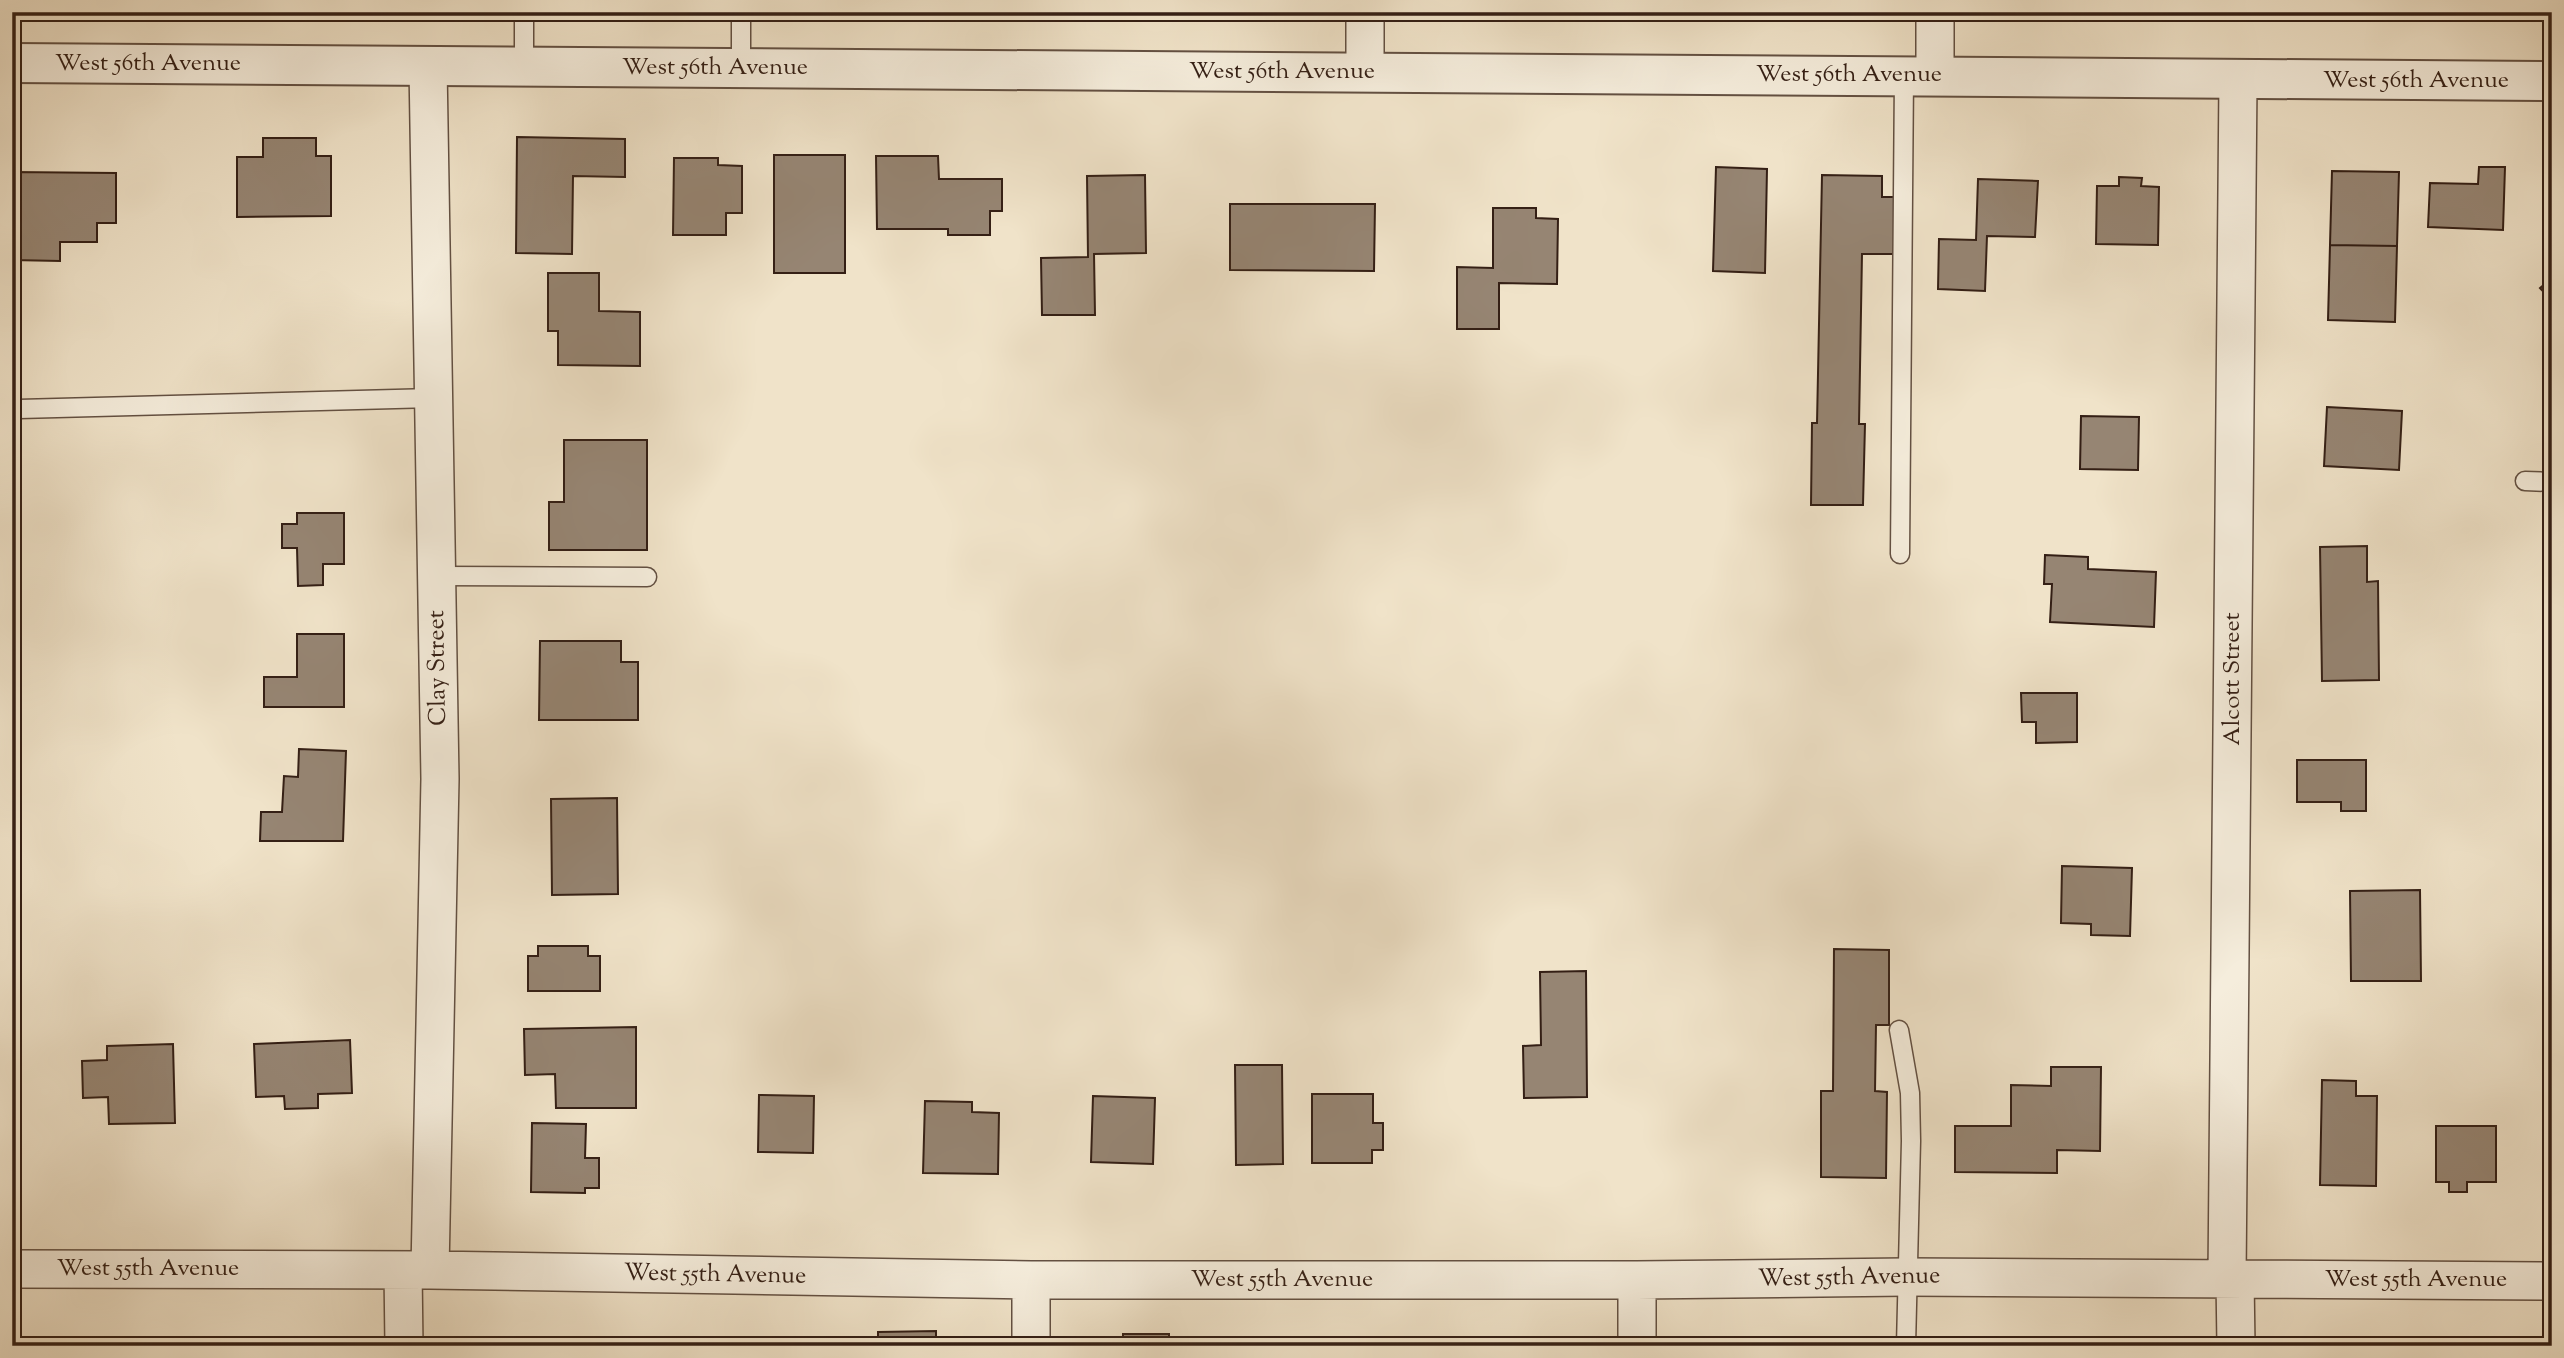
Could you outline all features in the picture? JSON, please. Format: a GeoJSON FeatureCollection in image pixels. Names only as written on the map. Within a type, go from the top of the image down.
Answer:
{"type":"FeatureCollection","features":[{"type":"Feature","properties":{"kind":"street"},"geometry":{"type":"LineString","coordinates":[[1364,72],[1365,12]]}},
{"type":"Feature","properties":{"kind":"street"},"geometry":{"type":"LineString","coordinates":[[1919,75],[1935,12]]}},
{"type":"Feature","properties":{"kind":"street","name":"West 56th Avenue"},"geometry":{"type":"LineString","coordinates":[[12,63],[1919,75],[2238,81],[2552,81]]}},
{"type":"Feature","properties":{"kind":"street","name":"Clay Street"},"geometry":{"type":"LineString","coordinates":[[404,1346],[417,1270],[440,779],[428,66]]}},
{"type":"Feature","properties":{"kind":"street","name":"Alcott Street"},"geometry":{"type":"LineString","coordinates":[[2236,1346],[2231,1278],[2238,81]]}},
{"type":"Feature","properties":{"kind":"street","name":"West 55th Avenue"},"geometry":{"type":"LineString","coordinates":[[12,1269],[417,1270],[1031,1280],[1637,1280],[1906,1276],[2552,1281]]}},
{"type":"Feature","properties":{"kind":"street"},"geometry":{"type":"LineString","coordinates":[[1031,1280],[1031,1346]]}},
{"type":"Feature","properties":{"kind":"street"},"geometry":{"type":"LineString","coordinates":[[1637,1280],[1637,1346]]}},
{"type":"Feature","properties":{"kind":"lane"},"geometry":{"type":"LineString","coordinates":[[524,12],[524,67]]}},
{"type":"Feature","properties":{"kind":"lane"},"geometry":{"type":"LineString","coordinates":[[741,12],[741,68]]}},
{"type":"Feature","properties":{"kind":"lane"},"geometry":{"type":"LineString","coordinates":[[1900,554],[1919,75]]}},
{"type":"Feature","properties":{"kind":"lane"},"geometry":{"type":"LineString","coordinates":[[19,409],[433,398]]}},
{"type":"Feature","properties":{"kind":"lane"},"geometry":{"type":"LineString","coordinates":[[2525,481],[2552,482]]}},
{"type":"Feature","properties":{"kind":"lane"},"geometry":{"type":"LineString","coordinates":[[436,576],[647,577]]}},
{"type":"Feature","properties":{"kind":"lane"},"geometry":{"type":"LineString","coordinates":[[1899,1030],[1910,1093],[1906,1346]]}},
{"type":"Feature","properties":{"kind":"building"},"geometry":{"type":"Polygon","coordinates":[[[517,137],[625,139],[625,177],[573,176],[572,254],[516,253],[517,137]]]}},
{"type":"Feature","properties":{"kind":"building"},"geometry":{"type":"Polygon","coordinates":[[[263,138],[316,138],[316,156],[331,156],[331,216],[237,217],[237,157],[263,157],[263,138]]]}},
{"type":"Feature","properties":{"kind":"building"},"geometry":{"type":"Polygon","coordinates":[[[774,155],[845,155],[845,273],[774,273],[774,155]]]}},
{"type":"Feature","properties":{"kind":"building"},"geometry":{"type":"Polygon","coordinates":[[[876,156],[938,156],[939,179],[1002,179],[1002,211],[990,211],[990,235],[948,235],[948,229],[877,229],[876,156]]]}},
{"type":"Feature","properties":{"kind":"building"},"geometry":{"type":"Polygon","coordinates":[[[674,158],[718,158],[718,165],[742,166],[742,213],[726,213],[726,235],[673,235],[674,158]]]}},
{"type":"Feature","properties":{"kind":"building"},"geometry":{"type":"Polygon","coordinates":[[[1716,167],[1767,169],[1765,273],[1713,271],[1716,167]]]}},
{"type":"Feature","properties":{"kind":"building"},"geometry":{"type":"Polygon","coordinates":[[[2479,167],[2505,167],[2503,230],[2428,227],[2430,183],[2478,184],[2479,167]]]}},
{"type":"Feature","properties":{"kind":"building"},"geometry":{"type":"Polygon","coordinates":[[[2332,171],[2399,172],[2397,246],[2330,245],[2332,171]]]}},
{"type":"Feature","properties":{"kind":"building"},"geometry":{"type":"Polygon","coordinates":[[[12,172],[116,173],[116,223],[97,223],[97,242],[60,242],[60,261],[12,260],[12,172]]]}},
{"type":"Feature","properties":{"kind":"building"},"geometry":{"type":"Polygon","coordinates":[[[1145,175],[1146,253],[1094,254],[1095,315],[1042,315],[1041,258],[1088,257],[1087,176],[1145,175]]]}},
{"type":"Feature","properties":{"kind":"building"},"geometry":{"type":"Polygon","coordinates":[[[1822,175],[1882,176],[1882,197],[1897,197],[1896,254],[1862,254],[1859,424],[1865,424],[1863,505],[1811,505],[1812,423],[1817,423],[1822,175]]]}},
{"type":"Feature","properties":{"kind":"building"},"geometry":{"type":"Polygon","coordinates":[[[2119,177],[2142,178],[2141,186],[2159,187],[2158,245],[2096,244],[2097,186],[2119,186],[2119,177]]]}},
{"type":"Feature","properties":{"kind":"building"},"geometry":{"type":"Polygon","coordinates":[[[1978,179],[2038,181],[2035,237],[1987,236],[1985,291],[1938,289],[1939,239],[1976,240],[1978,179]]]}},
{"type":"Feature","properties":{"kind":"building"},"geometry":{"type":"Polygon","coordinates":[[[1230,204],[1375,204],[1374,271],[1230,270],[1230,204]]]}},
{"type":"Feature","properties":{"kind":"building"},"geometry":{"type":"Polygon","coordinates":[[[1493,208],[1536,208],[1536,218],[1558,219],[1557,284],[1499,283],[1499,329],[1457,329],[1457,267],[1493,268],[1493,208]]]}},
{"type":"Feature","properties":{"kind":"building"},"geometry":{"type":"Polygon","coordinates":[[[2330,245],[2397,246],[2395,322],[2328,320],[2330,245]]]}},
{"type":"Feature","properties":{"kind":"building"},"geometry":{"type":"Polygon","coordinates":[[[548,273],[599,273],[599,311],[640,312],[640,366],[558,365],[558,331],[548,331],[548,273]]]}},
{"type":"Feature","properties":{"kind":"building"},"geometry":{"type":"Polygon","coordinates":[[[2552,278],[2552,301],[2540,288],[2552,278]]]}},
{"type":"Feature","properties":{"kind":"building"},"geometry":{"type":"Polygon","coordinates":[[[2327,407],[2402,411],[2399,470],[2324,466],[2327,407]]]}},
{"type":"Feature","properties":{"kind":"building"},"geometry":{"type":"Polygon","coordinates":[[[2081,416],[2139,417],[2138,470],[2080,469],[2081,416]]]}},
{"type":"Feature","properties":{"kind":"building"},"geometry":{"type":"Polygon","coordinates":[[[564,440],[647,440],[647,550],[549,550],[549,502],[564,502],[564,440]]]}},
{"type":"Feature","properties":{"kind":"building"},"geometry":{"type":"Polygon","coordinates":[[[297,513],[344,513],[344,564],[323,564],[323,585],[298,586],[297,548],[282,548],[282,524],[297,524],[297,513]]]}},
{"type":"Feature","properties":{"kind":"building"},"geometry":{"type":"Polygon","coordinates":[[[2367,546],[2367,582],[2378,581],[2379,680],[2322,681],[2320,547],[2367,546]]]}},
{"type":"Feature","properties":{"kind":"building"},"geometry":{"type":"Polygon","coordinates":[[[2045,555],[2088,557],[2088,569],[2156,572],[2154,627],[2050,622],[2052,584],[2044,584],[2045,555]]]}},
{"type":"Feature","properties":{"kind":"building"},"geometry":{"type":"Polygon","coordinates":[[[297,634],[344,634],[344,707],[264,707],[264,677],[297,677],[297,634]]]}},
{"type":"Feature","properties":{"kind":"building"},"geometry":{"type":"Polygon","coordinates":[[[540,641],[621,641],[621,662],[638,662],[638,720],[539,720],[540,641]]]}},
{"type":"Feature","properties":{"kind":"building"},"geometry":{"type":"Polygon","coordinates":[[[2021,693],[2077,693],[2077,742],[2036,743],[2036,722],[2022,722],[2021,693]]]}},
{"type":"Feature","properties":{"kind":"building"},"geometry":{"type":"Polygon","coordinates":[[[299,749],[346,751],[343,841],[260,841],[261,812],[282,812],[284,776],[298,777],[299,749]]]}},
{"type":"Feature","properties":{"kind":"building"},"geometry":{"type":"Polygon","coordinates":[[[2297,760],[2366,760],[2366,811],[2341,811],[2341,802],[2297,802],[2297,760]]]}},
{"type":"Feature","properties":{"kind":"building"},"geometry":{"type":"Polygon","coordinates":[[[617,798],[618,894],[552,895],[551,799],[617,798]]]}},
{"type":"Feature","properties":{"kind":"building"},"geometry":{"type":"Polygon","coordinates":[[[2062,866],[2132,868],[2130,936],[2091,935],[2091,924],[2061,923],[2062,866]]]}},
{"type":"Feature","properties":{"kind":"building"},"geometry":{"type":"Polygon","coordinates":[[[2420,890],[2421,981],[2351,981],[2350,891],[2420,890]]]}},
{"type":"Feature","properties":{"kind":"building"},"geometry":{"type":"Polygon","coordinates":[[[538,946],[588,946],[588,956],[600,956],[600,991],[528,991],[528,956],[538,956],[538,946]]]}},
{"type":"Feature","properties":{"kind":"building"},"geometry":{"type":"Polygon","coordinates":[[[1834,949],[1889,950],[1889,1025],[1876,1025],[1875,1091],[1887,1092],[1886,1178],[1821,1177],[1821,1091],[1833,1091],[1834,949]]]}},
{"type":"Feature","properties":{"kind":"building"},"geometry":{"type":"Polygon","coordinates":[[[1586,971],[1587,1097],[1524,1098],[1523,1046],[1541,1045],[1540,972],[1586,971]]]}},
{"type":"Feature","properties":{"kind":"building"},"geometry":{"type":"Polygon","coordinates":[[[636,1027],[636,1108],[556,1108],[555,1074],[525,1075],[524,1029],[636,1027]]]}},
{"type":"Feature","properties":{"kind":"building"},"geometry":{"type":"Polygon","coordinates":[[[350,1040],[352,1093],[318,1094],[318,1108],[285,1109],[284,1096],[256,1097],[254,1044],[350,1040]]]}},
{"type":"Feature","properties":{"kind":"building"},"geometry":{"type":"Polygon","coordinates":[[[173,1044],[175,1123],[109,1124],[108,1097],[83,1098],[82,1061],[107,1060],[107,1046],[173,1044]]]}},
{"type":"Feature","properties":{"kind":"building"},"geometry":{"type":"Polygon","coordinates":[[[1235,1065],[1282,1065],[1283,1164],[1236,1165],[1235,1065]]]}},
{"type":"Feature","properties":{"kind":"building"},"geometry":{"type":"Polygon","coordinates":[[[2051,1067],[2101,1067],[2100,1151],[2057,1150],[2057,1173],[1955,1172],[1955,1126],[2011,1126],[2011,1085],[2051,1086],[2051,1067]]]}},
{"type":"Feature","properties":{"kind":"building"},"geometry":{"type":"Polygon","coordinates":[[[2322,1080],[2356,1081],[2356,1096],[2377,1096],[2376,1186],[2320,1185],[2322,1080]]]}},
{"type":"Feature","properties":{"kind":"building"},"geometry":{"type":"Polygon","coordinates":[[[1312,1094],[1373,1094],[1373,1123],[1383,1123],[1383,1150],[1372,1150],[1372,1163],[1312,1163],[1312,1094]]]}},
{"type":"Feature","properties":{"kind":"building"},"geometry":{"type":"Polygon","coordinates":[[[759,1095],[814,1096],[813,1153],[758,1152],[759,1095]]]}},
{"type":"Feature","properties":{"kind":"building"},"geometry":{"type":"Polygon","coordinates":[[[1093,1096],[1155,1098],[1153,1164],[1091,1162],[1093,1096]]]}},
{"type":"Feature","properties":{"kind":"building"},"geometry":{"type":"Polygon","coordinates":[[[925,1101],[972,1102],[972,1112],[999,1113],[998,1174],[923,1173],[925,1101]]]}},
{"type":"Feature","properties":{"kind":"building"},"geometry":{"type":"Polygon","coordinates":[[[532,1123],[586,1124],[585,1158],[599,1158],[599,1188],[585,1188],[585,1193],[531,1192],[532,1123]]]}},
{"type":"Feature","properties":{"kind":"building"},"geometry":{"type":"Polygon","coordinates":[[[2436,1126],[2496,1126],[2496,1182],[2467,1182],[2467,1192],[2449,1192],[2449,1182],[2436,1182],[2436,1126]]]}},
{"type":"Feature","properties":{"kind":"building"},"geometry":{"type":"Polygon","coordinates":[[[936,1331],[936,1346],[878,1346],[878,1332],[936,1331]]]}},
{"type":"Feature","properties":{"kind":"building"},"geometry":{"type":"Polygon","coordinates":[[[1123,1334],[1169,1334],[1169,1346],[1123,1346],[1123,1334]]]}}]}
